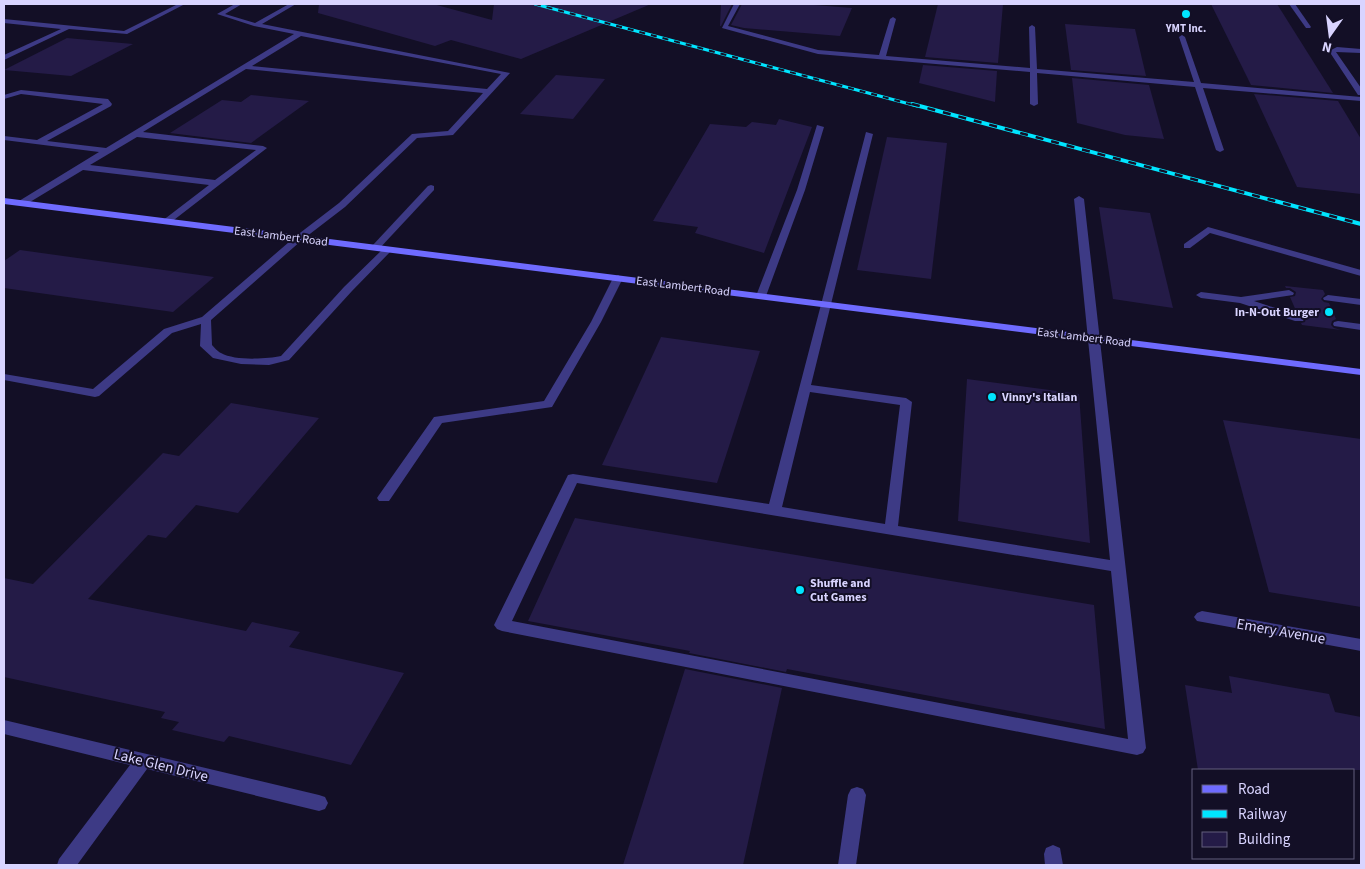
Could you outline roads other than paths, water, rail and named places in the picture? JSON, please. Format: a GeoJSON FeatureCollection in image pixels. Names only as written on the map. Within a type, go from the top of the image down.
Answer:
{"type":"FeatureCollection","features":[{"type":"Feature","properties":{"kind":"main road","name":"East Lambert Road"},"geometry":{"type":"LineString","coordinates":[[4,201],[1361,372]]}},
{"type":"Feature","properties":{"kind":"street"},"geometry":{"type":"LineString","coordinates":[[4,20],[125,32],[182,4]]}},
{"type":"Feature","properties":{"kind":"street"},"geometry":{"type":"LineString","coordinates":[[4,377],[95,393],[168,331],[206,319],[299,238],[342,205],[415,136],[450,133],[506,73],[256,25],[220,14],[239,4]]}},
{"type":"Feature","properties":{"kind":"street"},"geometry":{"type":"LineString","coordinates":[[256,25],[293,4]]}},
{"type":"Feature","properties":{"kind":"street"},"geometry":{"type":"LineString","coordinates":[[737,4],[724,27],[818,52],[1361,99]]}},
{"type":"Feature","properties":{"kind":"street"},"geometry":{"type":"LineString","coordinates":[[1292,4],[1308,27]]}},
{"type":"Feature","properties":{"kind":"street"},"geometry":{"type":"LineString","coordinates":[[882,57],[893,19]]}},
{"type":"Feature","properties":{"kind":"street"},"geometry":{"type":"LineString","coordinates":[[4,30],[21,22]]}},
{"type":"Feature","properties":{"kind":"street"},"geometry":{"type":"LineString","coordinates":[[4,58],[68,27]]}},
{"type":"Feature","properties":{"kind":"street"},"geometry":{"type":"LineString","coordinates":[[1032,27],[1034,104]]}},
{"type":"Feature","properties":{"kind":"street"},"geometry":{"type":"LineString","coordinates":[[22,203],[301,33]]}},
{"type":"Feature","properties":{"kind":"street"},"geometry":{"type":"LineString","coordinates":[[1182,38],[1220,150]]}},
{"type":"Feature","properties":{"kind":"street"},"geometry":{"type":"LineString","coordinates":[[1361,51],[1337,49],[1332,51],[1361,93]]}},
{"type":"Feature","properties":{"kind":"street"},"geometry":{"type":"LineString","coordinates":[[244,67],[489,91]]}},
{"type":"Feature","properties":{"kind":"street"},"geometry":{"type":"LineString","coordinates":[[4,97],[21,92],[105,101],[108,104],[40,142]]}},
{"type":"Feature","properties":{"kind":"street"},"geometry":{"type":"LineString","coordinates":[[761,296],[801,190],[820,127]]}},
{"type":"Feature","properties":{"kind":"street"},"geometry":{"type":"LineString","coordinates":[[135,134],[263,148],[167,221]]}},
{"type":"Feature","properties":{"kind":"street"},"geometry":{"type":"LineString","coordinates":[[774,510],[869,134]]}},
{"type":"Feature","properties":{"kind":"street"},"geometry":{"type":"LineString","coordinates":[[4,138],[108,151]]}},
{"type":"Feature","properties":{"kind":"street"},"geometry":{"type":"LineString","coordinates":[[82,166],[217,184]]}},
{"type":"Feature","properties":{"kind":"street"},"geometry":{"type":"LineString","coordinates":[[375,248],[431,188]]}},
{"type":"Feature","properties":{"kind":"street"},"geometry":{"type":"LineString","coordinates":[[1079,199],[1093,338],[1118,567],[1137,748],[502,625],[573,478],[1118,567]]}},
{"type":"Feature","properties":{"kind":"street"},"geometry":{"type":"LineString","coordinates":[[1187,246],[1208,230],[1361,273]]}},
{"type":"Feature","properties":{"kind":"street"},"geometry":{"type":"LineString","coordinates":[[206,319],[206,346],[217,356],[241,361],[269,362],[285,358],[348,289],[388,249]]}},
{"type":"Feature","properties":{"kind":"street"},"geometry":{"type":"LineString","coordinates":[[384,498],[438,420],[548,404],[596,322],[618,278]]}},
{"type":"Feature","properties":{"kind":"street"},"geometry":{"type":"LineString","coordinates":[[1242,300],[1289,293]]}},
{"type":"Feature","properties":{"kind":"street"},"geometry":{"type":"LineString","coordinates":[[1201,295],[1242,300],[1299,319]]}},
{"type":"Feature","properties":{"kind":"street"},"geometry":{"type":"LineString","coordinates":[[1328,298],[1361,302]]}},
{"type":"Feature","properties":{"kind":"street"},"geometry":{"type":"LineString","coordinates":[[1338,324],[1361,327]]}},
{"type":"Feature","properties":{"kind":"street"},"geometry":{"type":"LineString","coordinates":[[805,388],[906,402],[891,530]]}},
{"type":"Feature","properties":{"kind":"street","name":"Emery Avenue"},"geometry":{"type":"LineString","coordinates":[[1202,617],[1361,646]]}},
{"type":"Feature","properties":{"kind":"street","name":"Lake Glen Drive"},"geometry":{"type":"LineString","coordinates":[[4,727],[319,803]]}},
{"type":"Feature","properties":{"kind":"street"},"geometry":{"type":"LineString","coordinates":[[66,865],[143,760]]}},
{"type":"Feature","properties":{"kind":"street"},"geometry":{"type":"LineString","coordinates":[[847,865],[857,794]]}},
{"type":"Feature","properties":{"kind":"railway"},"geometry":{"type":"LineString","coordinates":[[535,4],[917,106]]}},
{"type":"Feature","properties":{"kind":"railway"},"geometry":{"type":"LineString","coordinates":[[912,104],[1361,224]]}},
{"type":"Feature","properties":{"kind":"place","name":"YMT Inc."},"geometry":{"type":"Point","coordinates":[1186,14]}},
{"type":"Feature","properties":{"kind":"place","name":"In-N-Out Burger"},"geometry":{"type":"Point","coordinates":[1329,312]}},
{"type":"Feature","properties":{"kind":"place","name":"Vinny's Italian"},"geometry":{"type":"Point","coordinates":[992,397]}},
{"type":"Feature","properties":{"kind":"place","name":"Shuffle and Cut Games"},"geometry":{"type":"Point","coordinates":[800,590]}}]}
